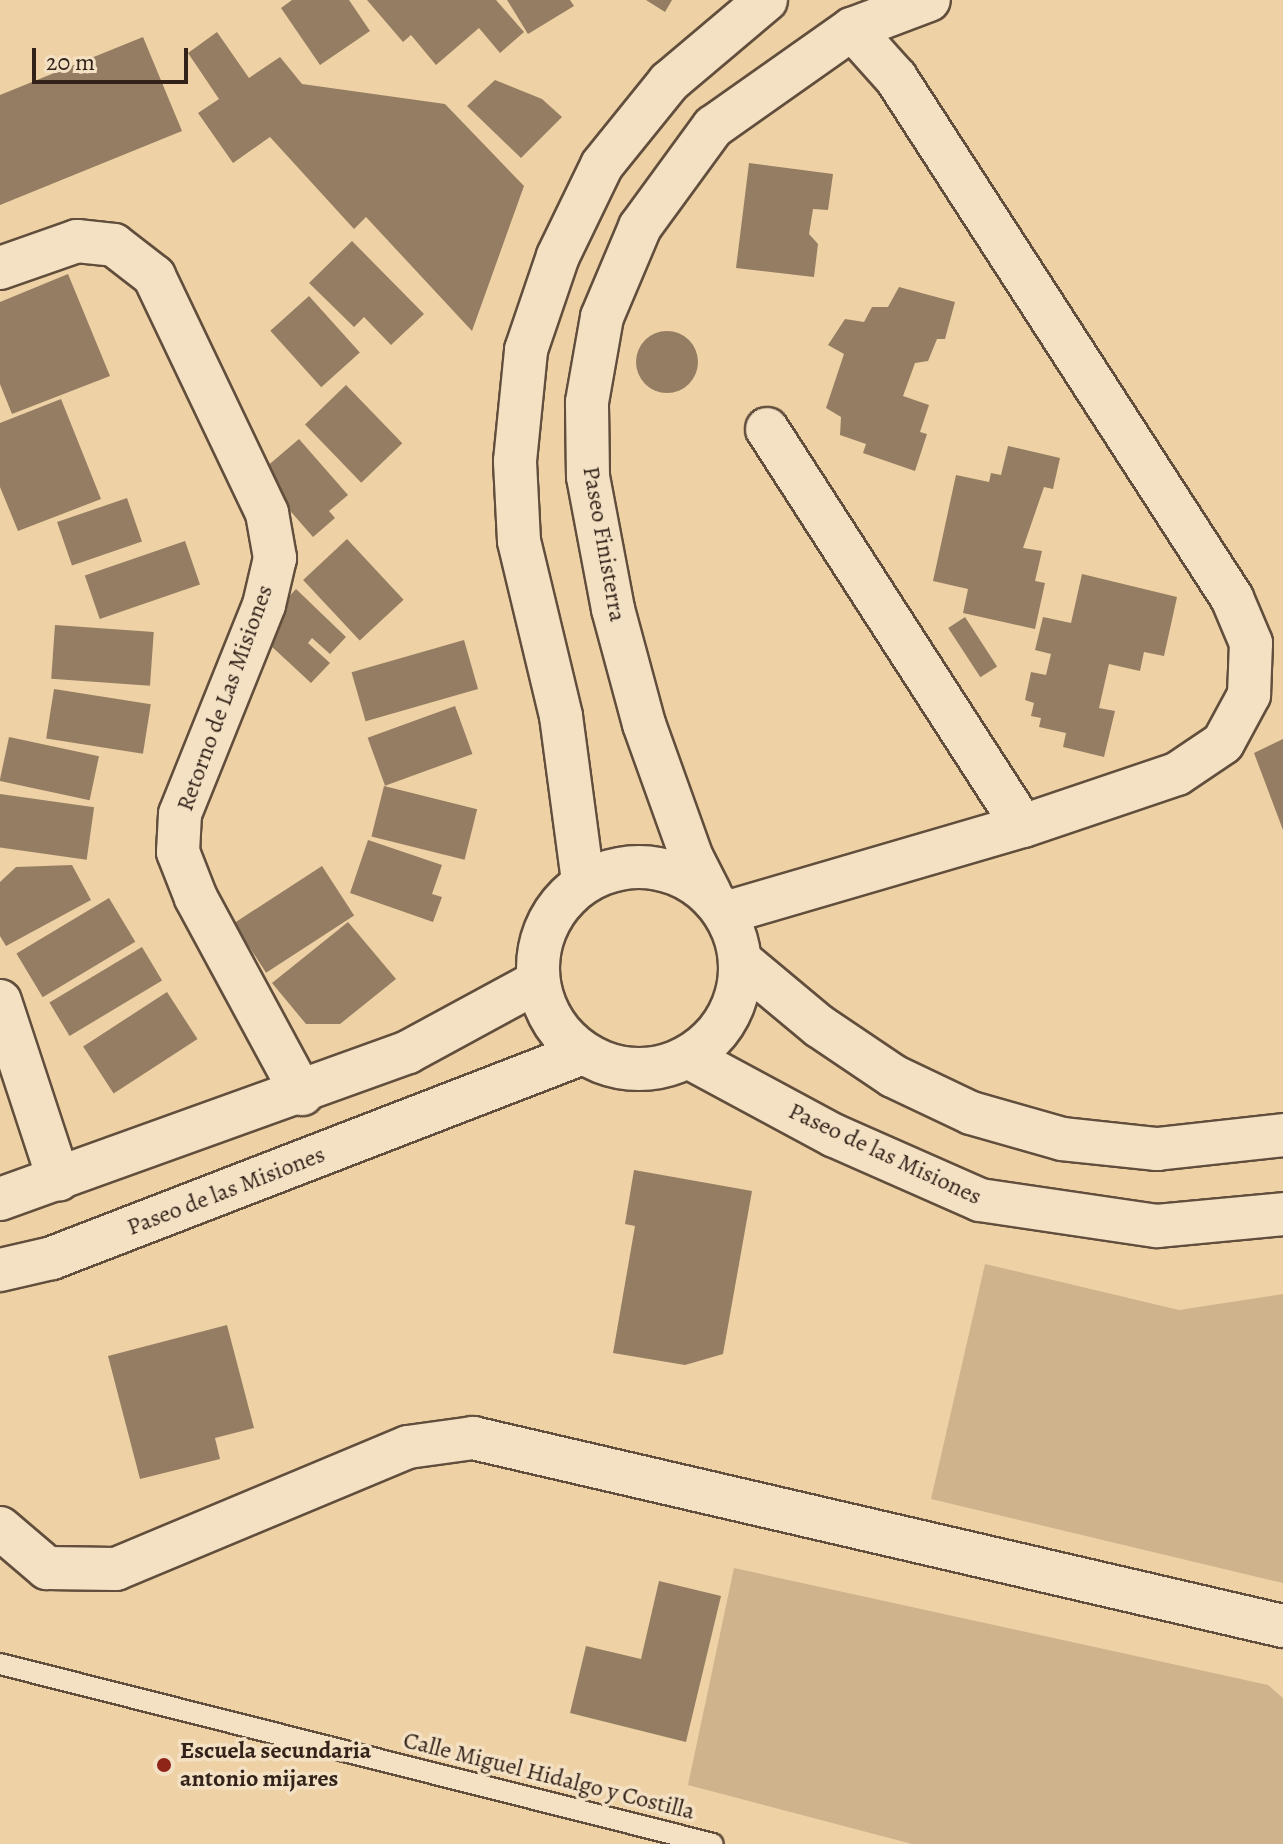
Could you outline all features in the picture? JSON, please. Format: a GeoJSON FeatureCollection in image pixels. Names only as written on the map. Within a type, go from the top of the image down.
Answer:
{"type":"FeatureCollection","features":[{"type":"Feature","properties":{"kind":"street"},"geometry":{"type":"LineString","coordinates":[[583,881],[561,716],[519,541],[515,461],[526,350],[558,256],[602,165],[669,82],[766,0]]}},
{"type":"Feature","properties":{"kind":"street","name":"Paseo Finisterra"},"geometry":{"type":"LineString","coordinates":[[718,903],[692,858],[644,724],[613,609],[588,477],[587,402],[602,317],[640,227],[713,127],[852,29],[929,0]]}},
{"type":"Feature","properties":{"kind":"street"},"geometry":{"type":"LineString","coordinates":[[718,903],[1023,826],[1177,774],[1223,743],[1249,695],[1251,643],[1232,598],[896,78],[852,29]]}},
{"type":"Feature","properties":{"kind":"street","name":"Retorno de Las Misiones"},"geometry":{"type":"LineString","coordinates":[[0,268],[77,241],[114,245],[154,276],[267,513],[275,558],[264,605],[180,814],[178,852],[196,898],[302,1094]]}},
{"type":"Feature","properties":{"kind":"street"},"geometry":{"type":"LineString","coordinates":[[767,429],[1023,826]]}},
{"type":"Feature","properties":{"kind":"street"},"geometry":{"type":"LineString","coordinates":[[741,961],[736,999],[718,1032],[688,1057],[635,1070],[583,1053],[553,1023],[537,982],[538,943],[555,908],[583,881],[626,866],[671,870],[718,903],[741,961],[819,1026],[893,1076],[971,1113],[1062,1139],[1157,1149],[1283,1135]]}},
{"type":"Feature","properties":{"kind":"street"},"geometry":{"type":"LineString","coordinates":[[0,1199],[302,1094],[408,1052],[537,982]]}},
{"type":"Feature","properties":{"kind":"street"},"geometry":{"type":"LineString","coordinates":[[0,1001],[59,1180]]}},
{"type":"Feature","properties":{"kind":"street","name":"Paseo de las Misiones"},"geometry":{"type":"LineString","coordinates":[[0,1270],[52,1258],[583,1053]]}},
{"type":"Feature","properties":{"kind":"street","name":"Paseo de las Misiones"},"geometry":{"type":"LineString","coordinates":[[688,1057],[835,1136],[980,1200],[1157,1226],[1283,1214]]}},
{"type":"Feature","properties":{"kind":"street"},"geometry":{"type":"LineString","coordinates":[[0,1528],[47,1568],[116,1569],[408,1447],[473,1438],[1283,1626]]}},
{"type":"Feature","properties":{"kind":"lane","name":"Calle Miguel Hidalgo y Costilla"},"geometry":{"type":"LineString","coordinates":[[0,1664],[713,1844]]}},
{"type":"Feature","properties":{"kind":"shaded area"},"geometry":{"type":"Polygon","coordinates":[[[985,1264],[1179,1310],[1283,1294],[1283,1583],[931,1499],[985,1264]]]}},
{"type":"Feature","properties":{"kind":"shaded area"},"geometry":{"type":"Polygon","coordinates":[[[734,1568],[1268,1685],[1283,1698],[1283,1844],[912,1844],[688,1785],[734,1568]]]}},
{"type":"Feature","properties":{"kind":"building"},"geometry":{"type":"Polygon","coordinates":[[[292,0],[349,0],[370,31],[320,65],[281,8],[292,0]]]}},
{"type":"Feature","properties":{"kind":"building"},"geometry":{"type":"Polygon","coordinates":[[[367,0],[496,0],[524,32],[500,53],[479,28],[436,65],[411,35],[403,42],[367,0]]]}},
{"type":"Feature","properties":{"kind":"building"},"geometry":{"type":"Polygon","coordinates":[[[507,0],[570,0],[574,6],[528,34],[507,0]]]}},
{"type":"Feature","properties":{"kind":"building"},"geometry":{"type":"Polygon","coordinates":[[[646,0],[672,0],[665,12],[646,0]]]}},
{"type":"Feature","properties":{"kind":"building"},"geometry":{"type":"Polygon","coordinates":[[[217,32],[249,78],[280,57],[302,84],[445,104],[524,186],[472,331],[366,217],[354,229],[270,137],[233,163],[198,113],[219,99],[188,53],[217,32]]]}},
{"type":"Feature","properties":{"kind":"building"},"geometry":{"type":"Polygon","coordinates":[[[143,37],[182,131],[0,205],[0,95],[143,37]]]}},
{"type":"Feature","properties":{"kind":"building"},"geometry":{"type":"Polygon","coordinates":[[[495,80],[542,99],[562,117],[521,158],[467,106],[495,80]]]}},
{"type":"Feature","properties":{"kind":"building"},"geometry":{"type":"Polygon","coordinates":[[[749,163],[833,174],[828,210],[813,209],[809,234],[818,244],[814,277],[736,268],[749,163]]]}},
{"type":"Feature","properties":{"kind":"building"},"geometry":{"type":"Polygon","coordinates":[[[352,241],[424,314],[391,345],[364,317],[354,327],[309,283],[352,241]]]}},
{"type":"Feature","properties":{"kind":"building"},"geometry":{"type":"Polygon","coordinates":[[[68,274],[110,376],[12,414],[0,384],[0,302],[68,274]]]}},
{"type":"Feature","properties":{"kind":"building"},"geometry":{"type":"Polygon","coordinates":[[[899,287],[955,302],[945,339],[937,339],[928,361],[915,363],[903,396],[929,405],[920,432],[927,434],[915,471],[863,453],[866,444],[840,435],[841,417],[826,408],[844,354],[828,345],[845,319],[864,322],[872,307],[888,307],[899,287]]]}},
{"type":"Feature","properties":{"kind":"building"},"geometry":{"type":"Polygon","coordinates":[[[309,296],[360,352],[321,387],[270,331],[309,296]]]}},
{"type":"Feature","properties":{"kind":"building"},"geometry":{"type":"Polygon","coordinates":[[[667,331],[689,340],[698,362],[689,384],[667,393],[645,384],[636,362],[645,340],[667,331]]]}},
{"type":"Feature","properties":{"kind":"building"},"geometry":{"type":"Polygon","coordinates":[[[346,385],[402,443],[361,483],[305,425],[346,385]]]}},
{"type":"Feature","properties":{"kind":"building"},"geometry":{"type":"Polygon","coordinates":[[[61,399],[101,499],[18,531],[0,487],[0,423],[61,399]]]}},
{"type":"Feature","properties":{"kind":"building"},"geometry":{"type":"Polygon","coordinates":[[[299,439],[348,495],[329,511],[335,518],[313,537],[258,474],[299,439]]]}},
{"type":"Feature","properties":{"kind":"building"},"geometry":{"type":"Polygon","coordinates":[[[1008,446],[1060,458],[1053,489],[1044,487],[1023,548],[1042,551],[1035,581],[1045,583],[1035,629],[963,613],[968,589],[933,581],[956,475],[989,482],[991,473],[1001,475],[1008,446]]]}},
{"type":"Feature","properties":{"kind":"building"},"geometry":{"type":"Polygon","coordinates":[[[127,498],[142,541],[72,566],[57,522],[127,498]]]}},
{"type":"Feature","properties":{"kind":"building"},"geometry":{"type":"Polygon","coordinates":[[[347,539],[404,600],[360,641],[303,580],[347,539]]]}},
{"type":"Feature","properties":{"kind":"building"},"geometry":{"type":"Polygon","coordinates":[[[185,541],[200,584],[100,619],[85,576],[185,541]]]}},
{"type":"Feature","properties":{"kind":"building"},"geometry":{"type":"Polygon","coordinates":[[[1082,574],[1177,597],[1164,656],[1144,652],[1140,671],[1109,664],[1099,708],[1115,711],[1104,757],[1063,747],[1066,733],[1039,727],[1041,718],[1031,716],[1034,703],[1025,700],[1031,672],[1046,675],[1051,654],[1035,650],[1043,617],[1071,623],[1082,574]]]}},
{"type":"Feature","properties":{"kind":"building"},"geometry":{"type":"Polygon","coordinates":[[[296,589],[346,637],[330,654],[312,638],[308,643],[330,663],[311,683],[256,632],[296,589]]]}},
{"type":"Feature","properties":{"kind":"building"},"geometry":{"type":"Polygon","coordinates":[[[965,617],[997,666],[980,677],[948,628],[965,617]]]}},
{"type":"Feature","properties":{"kind":"building"},"geometry":{"type":"Polygon","coordinates":[[[55,625],[154,632],[150,686],[51,679],[55,625]]]}},
{"type":"Feature","properties":{"kind":"building"},"geometry":{"type":"Polygon","coordinates":[[[464,640],[478,689],[366,721],[352,672],[464,640]]]}},
{"type":"Feature","properties":{"kind":"building"},"geometry":{"type":"Polygon","coordinates":[[[54,689],[151,704],[143,754],[46,738],[54,689]]]}},
{"type":"Feature","properties":{"kind":"building"},"geometry":{"type":"Polygon","coordinates":[[[455,706],[472,754],[385,786],[368,738],[455,706]]]}},
{"type":"Feature","properties":{"kind":"building"},"geometry":{"type":"Polygon","coordinates":[[[9,737],[99,756],[90,800],[0,781],[9,737]]]}},
{"type":"Feature","properties":{"kind":"building"},"geometry":{"type":"Polygon","coordinates":[[[1283,739],[1283,830],[1254,753],[1283,739]]]}},
{"type":"Feature","properties":{"kind":"building"},"geometry":{"type":"Polygon","coordinates":[[[384,786],[477,809],[465,860],[371,836],[384,786]]]}},
{"type":"Feature","properties":{"kind":"building"},"geometry":{"type":"Polygon","coordinates":[[[0,794],[94,807],[87,860],[0,848],[0,794]]]}},
{"type":"Feature","properties":{"kind":"building"},"geometry":{"type":"Polygon","coordinates":[[[368,840],[442,865],[432,894],[442,897],[433,922],[350,893],[368,840]]]}},
{"type":"Feature","properties":{"kind":"building"},"geometry":{"type":"Polygon","coordinates":[[[72,865],[91,900],[6,946],[0,936],[0,882],[16,867],[72,865]]]}},
{"type":"Feature","properties":{"kind":"building"},"geometry":{"type":"Polygon","coordinates":[[[322,866],[354,915],[266,973],[234,923],[322,866]]]}},
{"type":"Feature","properties":{"kind":"building"},"geometry":{"type":"Polygon","coordinates":[[[109,898],[135,942],[43,997],[16,954],[109,898]]]}},
{"type":"Feature","properties":{"kind":"building"},"geometry":{"type":"Polygon","coordinates":[[[348,922],[396,979],[340,1024],[306,1024],[272,983],[348,922]]]}},
{"type":"Feature","properties":{"kind":"building"},"geometry":{"type":"Polygon","coordinates":[[[142,947],[162,980],[70,1036],[49,1003],[142,947]]]}},
{"type":"Feature","properties":{"kind":"building"},"geometry":{"type":"Polygon","coordinates":[[[167,992],[197,1039],[114,1093],[83,1046],[167,992]]]}},
{"type":"Feature","properties":{"kind":"building"},"geometry":{"type":"Polygon","coordinates":[[[634,1170],[752,1191],[723,1354],[685,1365],[613,1353],[635,1226],[625,1224],[634,1170]]]}},
{"type":"Feature","properties":{"kind":"building"},"geometry":{"type":"Polygon","coordinates":[[[227,1325],[254,1428],[215,1438],[220,1459],[140,1479],[108,1356],[227,1325]]]}},
{"type":"Feature","properties":{"kind":"building"},"geometry":{"type":"Polygon","coordinates":[[[659,1581],[721,1596],[686,1742],[570,1713],[586,1646],[641,1659],[659,1581]]]}},
{"type":"Feature","properties":{"kind":"place","name":"Escuela secundaria antonio mijares"},"geometry":{"type":"Point","coordinates":[164,1765]}}]}
